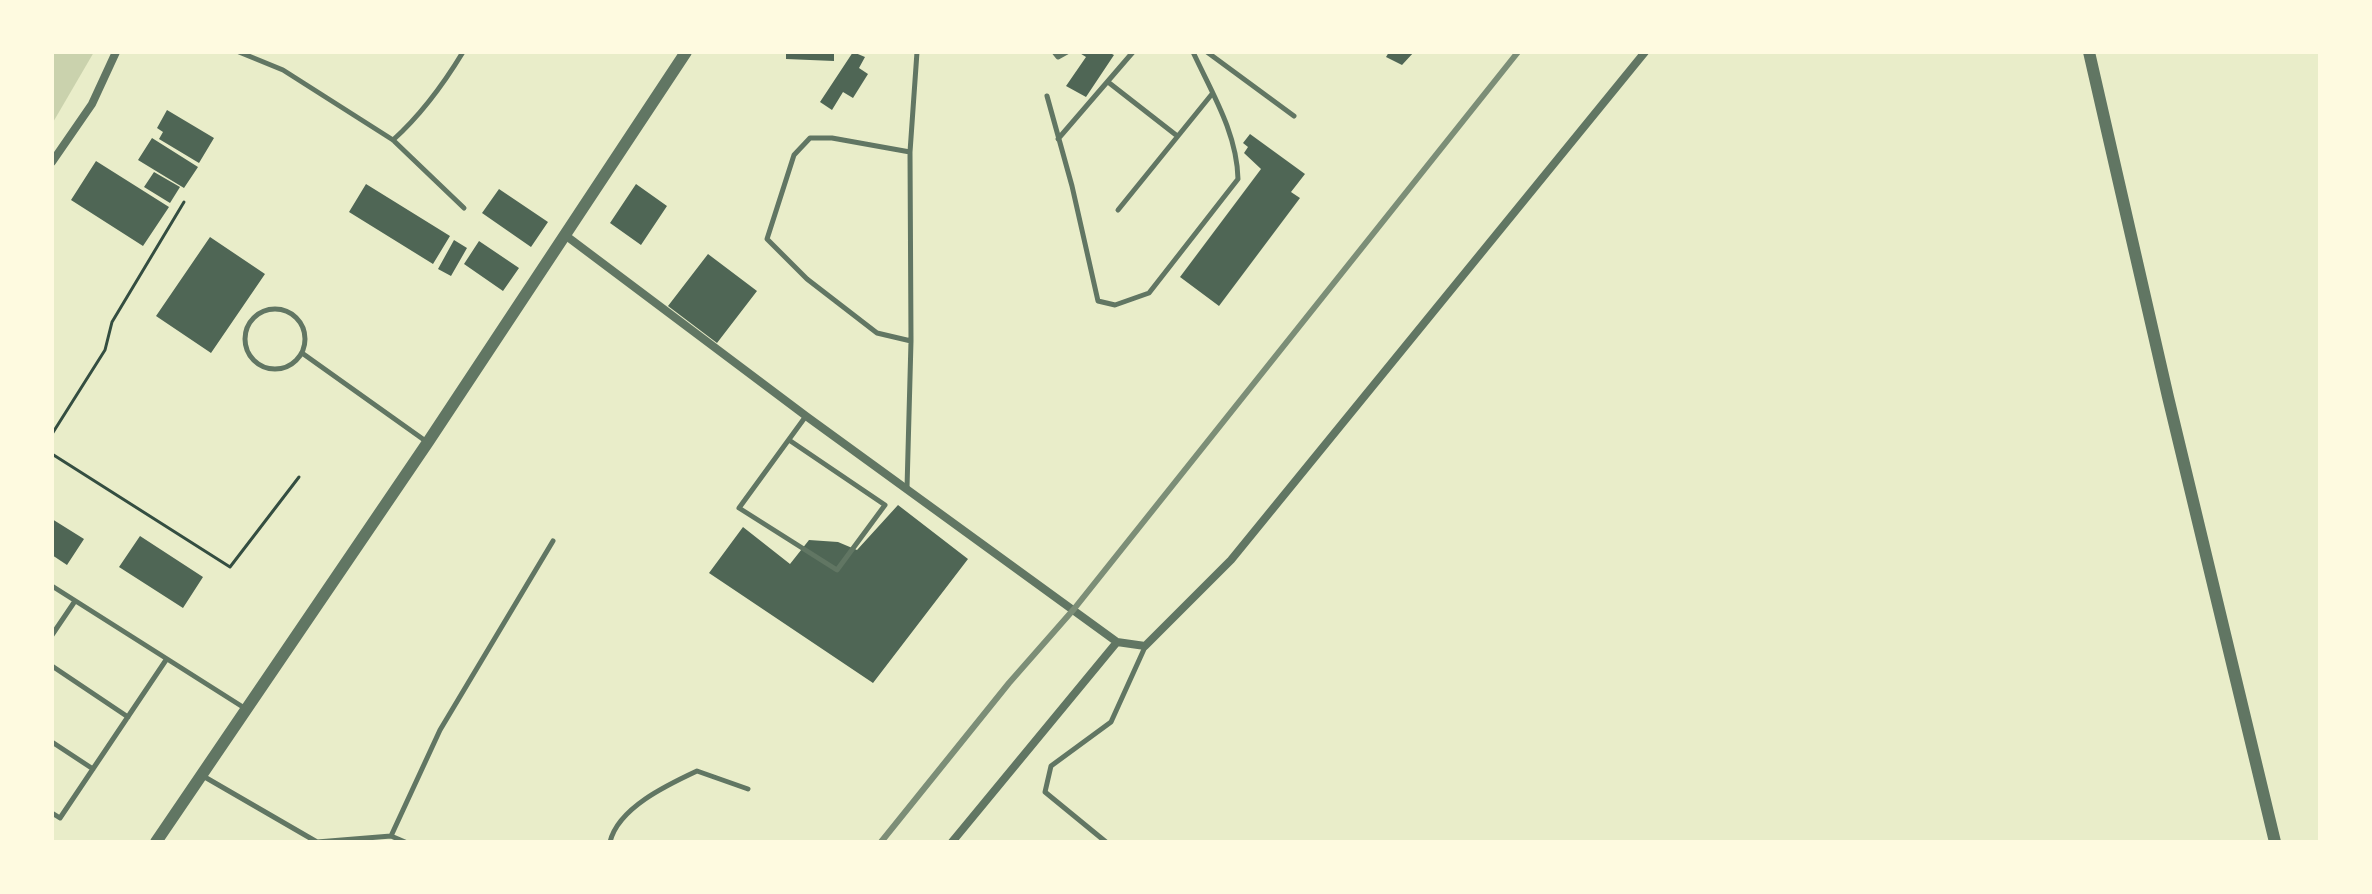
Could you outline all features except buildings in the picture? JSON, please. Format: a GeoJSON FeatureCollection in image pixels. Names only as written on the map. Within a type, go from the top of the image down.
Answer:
{"type":"FeatureCollection","features":[{"type":"Feature","properties":{"kind":"street"},"geometry":{"type":"LineString","coordinates":[[52,162],[92,104],[116,52]]}},
{"type":"Feature","properties":{"kind":"street"},"geometry":{"type":"LineString","coordinates":[[156,842],[428,442],[686,52]]}},
{"type":"Feature","properties":{"kind":"street"},"geometry":{"type":"LineString","coordinates":[[565,235],[806,416],[1117,642],[1145,646],[1231,560],[1645,52]]}},
{"type":"Feature","properties":{"kind":"street"},"geometry":{"type":"LineString","coordinates":[[2089,52],[2275,842]]}},
{"type":"Feature","properties":{"kind":"street"},"geometry":{"type":"LineString","coordinates":[[952,842],[1117,642]]}},
{"type":"Feature","properties":{"kind":"lane"},"geometry":{"type":"LineString","coordinates":[[239,52],[283,70],[393,140],[464,208]]}},
{"type":"Feature","properties":{"kind":"lane"},"geometry":{"type":"LineString","coordinates":[[393,140],[413,122],[442,87],[463,52]]}},
{"type":"Feature","properties":{"kind":"lane"},"geometry":{"type":"LineString","coordinates":[[907,488],[911,341],[910,152],[917,52]]}},
{"type":"Feature","properties":{"kind":"lane"},"geometry":{"type":"LineString","coordinates":[[1054,52],[1058,57],[1067,52]]}},
{"type":"Feature","properties":{"kind":"lane"},"geometry":{"type":"LineString","coordinates":[[1058,140],[1133,52]]}},
{"type":"Feature","properties":{"kind":"lane"},"geometry":{"type":"LineString","coordinates":[[1047,96],[1072,186],[1098,301],[1115,305],[1149,293],[1238,179],[1237,155],[1228,127],[1193,52]]}},
{"type":"Feature","properties":{"kind":"lane"},"geometry":{"type":"LineString","coordinates":[[1207,52],[1294,116]]}},
{"type":"Feature","properties":{"kind":"lane"},"geometry":{"type":"LineString","coordinates":[[1108,82],[1176,135]]}},
{"type":"Feature","properties":{"kind":"lane"},"geometry":{"type":"LineString","coordinates":[[1118,210],[1212,94]]}},
{"type":"Feature","properties":{"kind":"lane"},"geometry":{"type":"LineString","coordinates":[[910,152],[832,138],[810,138],[794,155],[767,239],[807,279],[877,333],[911,341]]}},
{"type":"Feature","properties":{"kind":"lane"},"geometry":{"type":"LineString","coordinates":[[269,310],[285,311],[303,328],[305,343],[302,353],[288,366],[272,369],[262,366],[248,351],[246,330],[259,314],[269,310]]}},
{"type":"Feature","properties":{"kind":"lane"},"geometry":{"type":"LineString","coordinates":[[302,353],[428,442]]}},
{"type":"Feature","properties":{"kind":"lane"},"geometry":{"type":"LineString","coordinates":[[789,440],[885,505],[837,570],[739,508],[806,416]]}},
{"type":"Feature","properties":{"kind":"lane"},"geometry":{"type":"LineString","coordinates":[[391,836],[440,730],[553,541]]}},
{"type":"Feature","properties":{"kind":"lane"},"geometry":{"type":"LineString","coordinates":[[52,586],[247,710]]}},
{"type":"Feature","properties":{"kind":"lane"},"geometry":{"type":"LineString","coordinates":[[52,635],[75,601]]}},
{"type":"Feature","properties":{"kind":"lane"},"geometry":{"type":"LineString","coordinates":[[1106,842],[1045,792],[1051,766],[1111,722],[1145,646]]}},
{"type":"Feature","properties":{"kind":"lane"},"geometry":{"type":"LineString","coordinates":[[52,813],[60,818],[166,660]]}},
{"type":"Feature","properties":{"kind":"lane"},"geometry":{"type":"LineString","coordinates":[[52,666],[128,717]]}},
{"type":"Feature","properties":{"kind":"lane"},"geometry":{"type":"LineString","coordinates":[[52,742],[93,769]]}},
{"type":"Feature","properties":{"kind":"lane"},"geometry":{"type":"LineString","coordinates":[[610,842],[613,829],[657,789],[697,771],[748,789]]}},
{"type":"Feature","properties":{"kind":"lane"},"geometry":{"type":"LineString","coordinates":[[202,775],[317,842],[391,836],[405,842]]}},
{"type":"Feature","properties":{"kind":"path"},"geometry":{"type":"LineString","coordinates":[[52,434],[105,350],[112,322],[184,202]]}},
{"type":"Feature","properties":{"kind":"path"},"geometry":{"type":"LineString","coordinates":[[52,454],[230,567],[299,477]]}},
{"type":"Feature","properties":{"kind":"green space"},"geometry":{"type":"Polygon","coordinates":[[[52,52],[94,52],[52,124],[52,52]]]}},
{"type":"Feature","properties":{"kind":"railway"},"geometry":{"type":"LineString","coordinates":[[881,842],[1009,683],[1074,609],[1518,52]]}}]}
